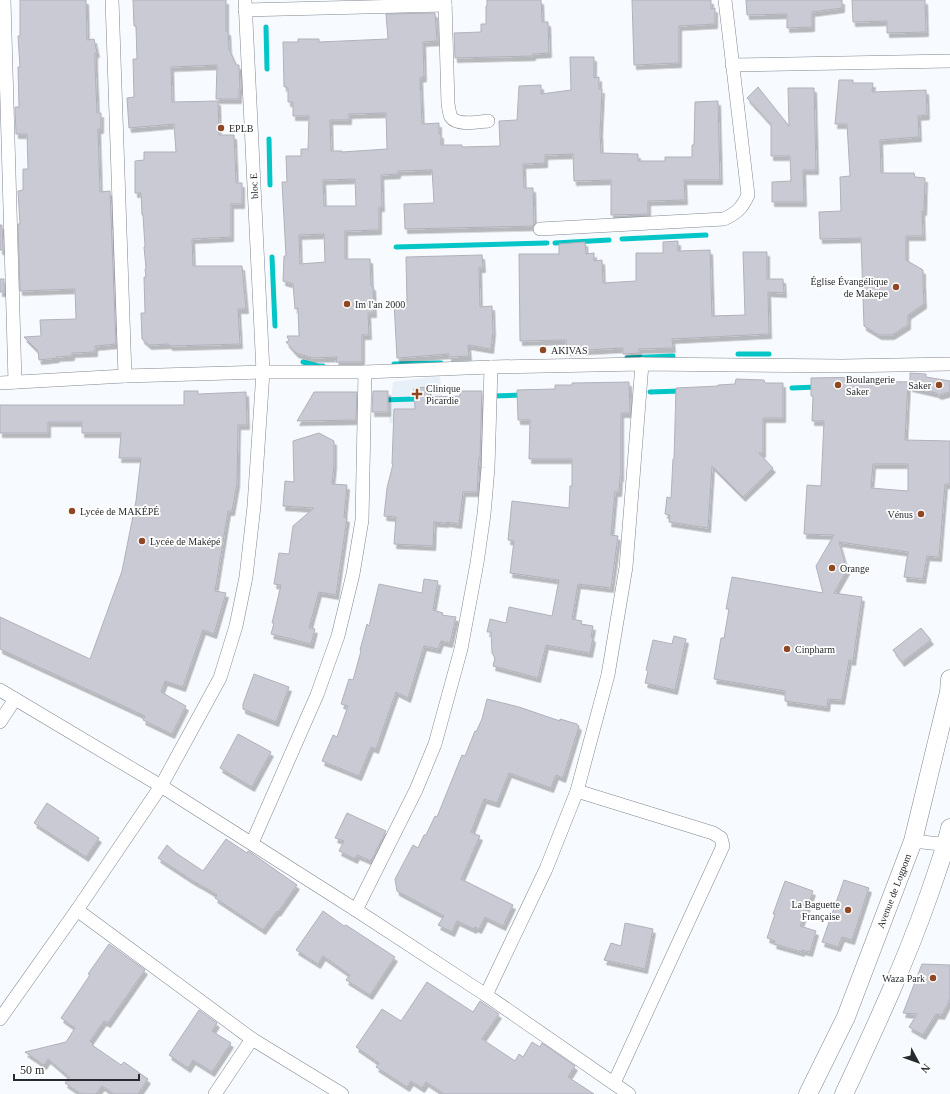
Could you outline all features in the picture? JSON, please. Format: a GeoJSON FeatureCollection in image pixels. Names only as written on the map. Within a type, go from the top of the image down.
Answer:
{"type":"FeatureCollection","features":[{"type":"Feature","properties":{"kind":"main road","name":"Avenue de Logpom"},"geometry":{"type":"LineString","coordinates":[[808,1094],[846,1017],[913,841],[950,679]]}},
{"type":"Feature","properties":{"kind":"main road"},"geometry":{"type":"LineString","coordinates":[[844,1094],[917,929],[949,840]]}},
{"type":"Feature","properties":{"kind":"street"},"geometry":{"type":"LineString","coordinates":[[4,0],[15,382]]}},
{"type":"Feature","properties":{"kind":"street"},"geometry":{"type":"LineString","coordinates":[[112,0],[125,376]]}},
{"type":"Feature","properties":{"kind":"street"},"geometry":{"type":"LineString","coordinates":[[540,229],[724,219],[736,213],[743,205],[748,195],[724,0]]}},
{"type":"Feature","properties":{"kind":"street"},"geometry":{"type":"LineString","coordinates":[[245,5],[445,3],[448,104],[451,116],[455,121],[461,122],[488,121]]}},
{"type":"Feature","properties":{"kind":"street","name":"bloc E"},"geometry":{"type":"LineString","coordinates":[[0,1019],[77,910],[160,786],[220,678],[236,626],[246,577],[254,506],[263,372],[245,5]]}},
{"type":"Feature","properties":{"kind":"street"},"geometry":{"type":"LineString","coordinates":[[732,65],[950,61]]}},
{"type":"Feature","properties":{"kind":"street"},"geometry":{"type":"LineString","coordinates":[[0,383],[125,376],[263,372],[365,372],[491,367],[642,364],[842,366],[950,364]]}},
{"type":"Feature","properties":{"kind":"street"},"geometry":{"type":"LineString","coordinates":[[486,995],[546,869],[577,791],[608,675],[626,567],[642,364]]}},
{"type":"Feature","properties":{"kind":"street"},"geometry":{"type":"LineString","coordinates":[[356,910],[416,790],[435,744],[461,649],[477,563],[484,514],[488,468],[491,367]]}},
{"type":"Feature","properties":{"kind":"street"},"geometry":{"type":"LineString","coordinates":[[252,843],[316,695],[338,636],[353,574],[362,520],[365,372]]}},
{"type":"Feature","properties":{"kind":"street"},"geometry":{"type":"LineString","coordinates":[[0,690],[252,843],[486,995],[629,1094]]}},
{"type":"Feature","properties":{"kind":"street"},"geometry":{"type":"LineString","coordinates":[[0,722],[15,699]]}},
{"type":"Feature","properties":{"kind":"street"},"geometry":{"type":"LineString","coordinates":[[577,791],[712,833],[721,838],[723,846],[614,1083]]}},
{"type":"Feature","properties":{"kind":"street"},"geometry":{"type":"LineString","coordinates":[[913,841],[949,840]]}},
{"type":"Feature","properties":{"kind":"street"},"geometry":{"type":"LineString","coordinates":[[77,910],[252,1039],[342,1094]]}},
{"type":"Feature","properties":{"kind":"street"},"geometry":{"type":"LineString","coordinates":[[215,1094],[252,1039]]}},
{"type":"Feature","properties":{"kind":"shaded area","name":"Clinique Picardie"},"geometry":{"type":"Polygon","coordinates":[[[440,376],[443,405],[430,423],[389,423],[393,382],[440,376]]]}},
{"type":"Feature","properties":{"kind":"building"},"geometry":{"type":"Polygon","coordinates":[[[20,0],[86,0],[87,40],[94,39],[97,53],[95,53],[95,65],[97,113],[101,113],[101,129],[98,129],[100,192],[110,191],[116,344],[95,346],[95,352],[72,353],[72,356],[39,360],[38,351],[24,337],[41,336],[40,320],[76,319],[75,289],[20,291],[18,224],[20,224],[18,191],[23,190],[23,169],[28,169],[27,134],[16,134],[15,107],[19,107],[18,67],[20,67],[18,36],[20,36],[20,0]]]}},
{"type":"Feature","properties":{"kind":"building"},"geometry":{"type":"Polygon","coordinates":[[[133,0],[226,0],[226,31],[228,31],[229,49],[236,65],[239,65],[239,99],[216,99],[217,65],[171,67],[172,102],[218,101],[219,135],[234,135],[236,183],[242,183],[242,204],[231,204],[231,237],[192,239],[193,266],[242,266],[246,309],[238,309],[240,344],[170,346],[169,344],[149,345],[142,339],[141,313],[145,313],[144,277],[146,277],[146,268],[141,193],[135,193],[135,161],[144,160],[144,152],[176,152],[174,124],[129,128],[127,98],[134,97],[133,59],[137,59],[136,26],[134,26],[133,0]]]}},
{"type":"Feature","properties":{"kind":"building"},"geometry":{"type":"Polygon","coordinates":[[[487,0],[541,0],[542,22],[548,22],[549,53],[533,54],[533,56],[455,58],[454,33],[481,32],[481,24],[486,24],[487,0]]]}},
{"type":"Feature","properties":{"kind":"building"},"geometry":{"type":"Polygon","coordinates":[[[632,0],[711,0],[711,9],[715,8],[715,24],[679,26],[679,63],[634,65],[632,0]]]}},
{"type":"Feature","properties":{"kind":"building"},"geometry":{"type":"Polygon","coordinates":[[[746,0],[842,0],[842,8],[812,12],[812,27],[787,28],[787,14],[747,15],[746,0]]]}},
{"type":"Feature","properties":{"kind":"building"},"geometry":{"type":"Polygon","coordinates":[[[852,0],[925,0],[926,32],[887,33],[887,21],[853,22],[852,0]]]}},
{"type":"Feature","properties":{"kind":"building"},"geometry":{"type":"Polygon","coordinates":[[[435,13],[437,41],[423,42],[424,77],[420,78],[422,124],[439,123],[441,145],[462,145],[462,147],[500,146],[499,121],[517,120],[519,86],[541,85],[541,94],[571,90],[570,57],[594,57],[594,78],[599,77],[599,89],[602,89],[600,132],[601,153],[638,154],[638,161],[665,161],[665,157],[692,157],[692,145],[694,145],[695,102],[718,101],[720,180],[684,180],[685,200],[648,201],[648,214],[611,215],[611,180],[574,181],[573,154],[545,155],[545,163],[523,164],[524,188],[533,188],[533,226],[405,229],[404,204],[434,203],[432,170],[398,171],[398,174],[381,175],[382,207],[379,207],[379,230],[345,231],[345,259],[370,259],[374,313],[368,313],[369,335],[362,335],[362,362],[336,362],[337,357],[313,358],[296,353],[286,342],[289,341],[287,336],[299,336],[298,308],[295,309],[293,284],[283,281],[284,256],[286,256],[282,182],[287,182],[286,156],[301,156],[301,149],[308,149],[309,116],[293,116],[293,102],[288,102],[288,88],[286,88],[286,86],[284,87],[283,42],[298,42],[298,39],[319,39],[319,42],[388,39],[386,14],[435,13]],[[386,113],[349,114],[349,120],[330,120],[331,151],[342,152],[387,149],[386,113]],[[355,179],[323,180],[324,206],[356,206],[355,179]],[[324,234],[299,235],[300,264],[325,262],[324,234]]]}},
{"type":"Feature","properties":{"kind":"building"},"geometry":{"type":"Polygon","coordinates":[[[839,80],[853,80],[853,83],[873,83],[872,92],[926,90],[927,115],[918,116],[919,137],[880,140],[881,173],[914,173],[915,177],[925,178],[924,211],[922,211],[923,236],[906,236],[906,260],[923,270],[924,304],[908,315],[908,325],[892,335],[879,335],[864,326],[861,238],[820,239],[819,212],[841,211],[840,177],[850,176],[847,124],[835,124],[839,80]]]}},
{"type":"Feature","properties":{"kind":"building"},"geometry":{"type":"Polygon","coordinates":[[[758,87],[789,126],[788,88],[814,88],[816,170],[803,170],[804,202],[772,202],[772,182],[791,181],[790,156],[771,156],[771,124],[747,98],[758,87]]]}},
{"type":"Feature","properties":{"kind":"building"},"geometry":{"type":"Polygon","coordinates":[[[0,225],[2,225],[3,250],[0,250],[0,225]]]}},
{"type":"Feature","properties":{"kind":"building"},"geometry":{"type":"Polygon","coordinates":[[[678,241],[678,251],[710,250],[712,316],[745,315],[743,252],[767,252],[767,279],[783,279],[784,293],[768,292],[769,334],[672,339],[673,348],[639,349],[639,353],[623,354],[623,348],[567,351],[566,340],[520,341],[519,254],[559,254],[559,244],[585,242],[586,254],[594,253],[594,261],[602,260],[603,283],[636,281],[636,253],[663,253],[663,242],[678,241]]]}},
{"type":"Feature","properties":{"kind":"building"},"geometry":{"type":"Polygon","coordinates":[[[482,255],[483,268],[479,268],[480,307],[492,306],[493,331],[491,349],[468,345],[469,356],[449,357],[449,354],[397,358],[394,303],[407,303],[406,257],[482,255]]]}},
{"type":"Feature","properties":{"kind":"building"},"geometry":{"type":"Polygon","coordinates":[[[0,279],[4,279],[4,292],[0,292],[0,279]]]}},
{"type":"Feature","properties":{"kind":"building"},"geometry":{"type":"Polygon","coordinates":[[[910,373],[926,374],[926,377],[950,381],[950,392],[939,395],[910,387],[910,373]]]}},
{"type":"Feature","properties":{"kind":"building"},"geometry":{"type":"Polygon","coordinates":[[[863,377],[864,381],[908,382],[905,440],[950,441],[950,484],[945,484],[939,557],[927,556],[923,579],[904,577],[908,552],[839,542],[847,570],[834,593],[862,597],[853,661],[849,660],[842,700],[828,699],[827,707],[785,701],[785,691],[714,679],[721,638],[724,638],[729,609],[726,609],[732,577],[823,593],[816,566],[834,535],[804,534],[807,485],[821,486],[824,421],[812,421],[813,396],[811,396],[811,378],[863,377]],[[873,464],[871,488],[908,491],[908,464],[873,464]]]}},
{"type":"Feature","properties":{"kind":"building"},"geometry":{"type":"Polygon","coordinates":[[[736,379],[764,380],[765,383],[783,383],[783,418],[763,418],[763,453],[759,453],[773,468],[743,497],[712,466],[708,528],[669,522],[670,515],[665,514],[667,497],[671,498],[674,459],[676,388],[735,384],[736,379]]]}},
{"type":"Feature","properties":{"kind":"building"},"geometry":{"type":"Polygon","coordinates":[[[629,382],[630,413],[621,413],[621,477],[619,492],[615,492],[611,535],[618,536],[611,588],[578,584],[572,619],[582,621],[581,624],[593,626],[591,637],[593,638],[590,653],[546,645],[538,678],[493,666],[495,658],[492,653],[491,632],[487,632],[490,619],[506,623],[509,607],[552,616],[559,580],[510,573],[514,541],[508,540],[512,501],[569,508],[570,486],[572,486],[572,459],[529,459],[530,420],[518,420],[517,390],[555,389],[555,385],[572,385],[572,383],[629,382]]]}},
{"type":"Feature","properties":{"kind":"building"},"geometry":{"type":"Polygon","coordinates":[[[428,387],[429,397],[460,396],[460,391],[482,391],[480,458],[477,492],[463,492],[459,524],[434,522],[433,546],[394,544],[396,517],[384,516],[387,488],[393,464],[394,409],[415,409],[414,388],[428,387]]]}},
{"type":"Feature","properties":{"kind":"building"},"geometry":{"type":"Polygon","coordinates":[[[184,391],[198,391],[198,394],[246,392],[247,425],[238,425],[237,483],[232,511],[228,511],[215,591],[226,593],[214,634],[203,630],[183,687],[165,681],[161,692],[186,706],[172,734],[143,720],[145,716],[0,649],[0,617],[90,659],[122,571],[136,501],[141,458],[119,458],[121,433],[82,433],[82,422],[48,422],[48,433],[0,433],[0,405],[184,405],[184,391]]]}},
{"type":"Feature","properties":{"kind":"building"},"geometry":{"type":"Polygon","coordinates":[[[373,391],[388,391],[388,412],[372,412],[373,391]]]}},
{"type":"Feature","properties":{"kind":"building"},"geometry":{"type":"Polygon","coordinates":[[[314,392],[357,392],[356,420],[297,421],[314,392]]]}},
{"type":"Feature","properties":{"kind":"building"},"geometry":{"type":"Polygon","coordinates":[[[319,433],[334,441],[332,484],[347,485],[344,517],[347,518],[336,595],[319,592],[309,628],[315,629],[311,644],[271,634],[274,623],[272,623],[281,585],[274,584],[279,553],[289,554],[293,526],[314,508],[283,506],[285,481],[294,482],[293,441],[319,433]]]}},
{"type":"Feature","properties":{"kind":"building"},"geometry":{"type":"Polygon","coordinates":[[[424,579],[438,581],[433,610],[443,613],[442,615],[456,617],[450,643],[441,641],[438,649],[424,646],[408,698],[396,692],[376,749],[371,747],[359,776],[322,761],[333,735],[337,737],[348,706],[341,704],[349,679],[353,680],[367,624],[369,626],[379,584],[422,593],[424,579]]]}},
{"type":"Feature","properties":{"kind":"building"},"geometry":{"type":"Polygon","coordinates":[[[921,628],[931,640],[902,662],[893,650],[921,628]]]}},
{"type":"Feature","properties":{"kind":"building"},"geometry":{"type":"Polygon","coordinates":[[[674,636],[686,639],[675,690],[645,683],[648,671],[646,670],[653,640],[672,644],[674,636]]]}},
{"type":"Feature","properties":{"kind":"building"},"geometry":{"type":"Polygon","coordinates":[[[254,674],[289,687],[276,722],[243,709],[243,704],[254,674]]]}},
{"type":"Feature","properties":{"kind":"building"},"geometry":{"type":"Polygon","coordinates":[[[487,699],[519,707],[560,721],[560,719],[579,726],[563,778],[556,775],[551,788],[509,773],[497,803],[484,799],[471,832],[480,836],[461,879],[513,905],[503,926],[485,917],[479,929],[475,927],[474,929],[457,921],[452,932],[438,925],[444,916],[397,891],[395,879],[413,845],[418,848],[435,816],[437,817],[462,755],[465,756],[475,731],[476,732],[482,719],[487,699]]]}},
{"type":"Feature","properties":{"kind":"building"},"geometry":{"type":"Polygon","coordinates":[[[238,734],[271,752],[252,787],[220,768],[238,734]]]}},
{"type":"Feature","properties":{"kind":"building"},"geometry":{"type":"Polygon","coordinates":[[[47,803],[99,838],[86,857],[34,823],[47,803]]]}},
{"type":"Feature","properties":{"kind":"building"},"geometry":{"type":"Polygon","coordinates":[[[347,813],[386,831],[371,861],[357,855],[355,859],[339,851],[344,841],[335,838],[347,813]]]}},
{"type":"Feature","properties":{"kind":"building"},"geometry":{"type":"Polygon","coordinates":[[[226,839],[247,853],[248,851],[250,852],[297,885],[263,930],[215,898],[217,895],[158,858],[167,845],[176,853],[203,871],[226,839]]]}},
{"type":"Feature","properties":{"kind":"building","name":"La Baguette Française"},"geometry":{"type":"Polygon","coordinates":[[[844,880],[869,888],[852,940],[842,937],[838,947],[822,942],[844,880]]]}},
{"type":"Feature","properties":{"kind":"building"},"geometry":{"type":"Polygon","coordinates":[[[785,881],[813,891],[800,926],[816,931],[810,952],[802,950],[802,952],[774,944],[775,941],[767,938],[775,914],[773,914],[785,881]]]}},
{"type":"Feature","properties":{"kind":"building"},"geometry":{"type":"Polygon","coordinates":[[[323,911],[344,926],[346,925],[395,957],[370,995],[346,980],[350,975],[323,956],[318,964],[296,950],[323,911]]]}},
{"type":"Feature","properties":{"kind":"building"},"geometry":{"type":"Polygon","coordinates":[[[625,923],[653,929],[645,969],[604,960],[611,943],[621,946],[625,923]]]}},
{"type":"Feature","properties":{"kind":"building"},"geometry":{"type":"Polygon","coordinates":[[[109,944],[145,970],[108,1023],[104,1021],[90,1041],[93,1044],[92,1045],[121,1065],[124,1062],[148,1079],[138,1094],[114,1094],[102,1086],[96,1094],[81,1094],[65,1083],[69,1077],[48,1059],[44,1065],[25,1052],[66,1042],[75,1028],[61,1018],[90,975],[88,974],[109,944]]]}},
{"type":"Feature","properties":{"kind":"building","name":"Waza Park"},"geometry":{"type":"Polygon","coordinates":[[[922,964],[950,965],[950,999],[942,1015],[936,1014],[923,1035],[909,1027],[917,1014],[903,1013],[922,964]]]}},
{"type":"Feature","properties":{"kind":"building"},"geometry":{"type":"Polygon","coordinates":[[[427,982],[473,1012],[480,1001],[499,1014],[482,1039],[515,1061],[519,1054],[523,1057],[532,1042],[540,1047],[542,1043],[575,1066],[568,1077],[594,1094],[444,1094],[426,1082],[422,1088],[411,1081],[407,1087],[376,1067],[379,1063],[356,1047],[382,1009],[401,1021],[427,982]]]}},
{"type":"Feature","properties":{"kind":"building"},"geometry":{"type":"Polygon","coordinates":[[[199,1010],[217,1023],[212,1031],[231,1043],[212,1072],[193,1060],[188,1068],[169,1055],[199,1010]]]}},
{"type":"Feature","properties":{"kind":"waterway"},"geometry":{"type":"LineString","coordinates":[[266,27],[267,69]]}},
{"type":"Feature","properties":{"kind":"waterway"},"geometry":{"type":"LineString","coordinates":[[269,139],[270,185]]}},
{"type":"Feature","properties":{"kind":"waterway"},"geometry":{"type":"LineString","coordinates":[[622,239],[706,235]]}},
{"type":"Feature","properties":{"kind":"waterway"},"geometry":{"type":"LineString","coordinates":[[555,243],[609,240]]}},
{"type":"Feature","properties":{"kind":"waterway"},"geometry":{"type":"LineString","coordinates":[[396,247],[547,243]]}},
{"type":"Feature","properties":{"kind":"waterway"},"geometry":{"type":"LineString","coordinates":[[272,257],[275,326]]}},
{"type":"Feature","properties":{"kind":"waterway"},"geometry":{"type":"LineString","coordinates":[[738,354],[769,354]]}},
{"type":"Feature","properties":{"kind":"waterway"},"geometry":{"type":"LineString","coordinates":[[627,358],[673,356]]}},
{"type":"Feature","properties":{"kind":"waterway"},"geometry":{"type":"LineString","coordinates":[[303,362],[323,366]]}},
{"type":"Feature","properties":{"kind":"waterway"},"geometry":{"type":"LineString","coordinates":[[394,364],[441,363]]}},
{"type":"Feature","properties":{"kind":"waterway"},"geometry":{"type":"LineString","coordinates":[[792,388],[817,387]]}},
{"type":"Feature","properties":{"kind":"waterway"},"geometry":{"type":"LineString","coordinates":[[650,392],[681,391]]}},
{"type":"Feature","properties":{"kind":"waterway"},"geometry":{"type":"LineString","coordinates":[[491,396],[524,395]]}},
{"type":"Feature","properties":{"kind":"waterway"},"geometry":{"type":"LineString","coordinates":[[381,400],[415,399]]}},
{"type":"Feature","properties":{"kind":"place","name":"EPLB"},"geometry":{"type":"Point","coordinates":[221,128]}},
{"type":"Feature","properties":{"kind":"place","name":"Église Évangélique de Makepe"},"geometry":{"type":"Point","coordinates":[896,287]}},
{"type":"Feature","properties":{"kind":"place","name":"Im l'an 2000"},"geometry":{"type":"Point","coordinates":[347,304]}},
{"type":"Feature","properties":{"kind":"place","name":"AKIVAS"},"geometry":{"type":"Point","coordinates":[543,350]}},
{"type":"Feature","properties":{"kind":"place","name":"Boulangerie Saker"},"geometry":{"type":"Point","coordinates":[838,385]}},
{"type":"Feature","properties":{"kind":"place","name":"Saker"},"geometry":{"type":"Point","coordinates":[939,385]}},
{"type":"Feature","properties":{"kind":"place","name":"Clinique Picardie"},"geometry":{"type":"Point","coordinates":[417,394]}},
{"type":"Feature","properties":{"kind":"place","name":"Lycée de MAKÉPÉ"},"geometry":{"type":"Point","coordinates":[72,511]}},
{"type":"Feature","properties":{"kind":"place","name":"Vénus"},"geometry":{"type":"Point","coordinates":[921,514]}},
{"type":"Feature","properties":{"kind":"place","name":"Lycée de Maképé"},"geometry":{"type":"Point","coordinates":[142,541]}},
{"type":"Feature","properties":{"kind":"place","name":"Orange"},"geometry":{"type":"Point","coordinates":[832,568]}},
{"type":"Feature","properties":{"kind":"place","name":"Cinpharm"},"geometry":{"type":"Point","coordinates":[787,649]}},
{"type":"Feature","properties":{"kind":"place","name":"La Baguette Française"},"geometry":{"type":"Point","coordinates":[848,910]}},
{"type":"Feature","properties":{"kind":"place","name":"Waza Park"},"geometry":{"type":"Point","coordinates":[933,978]}}]}
